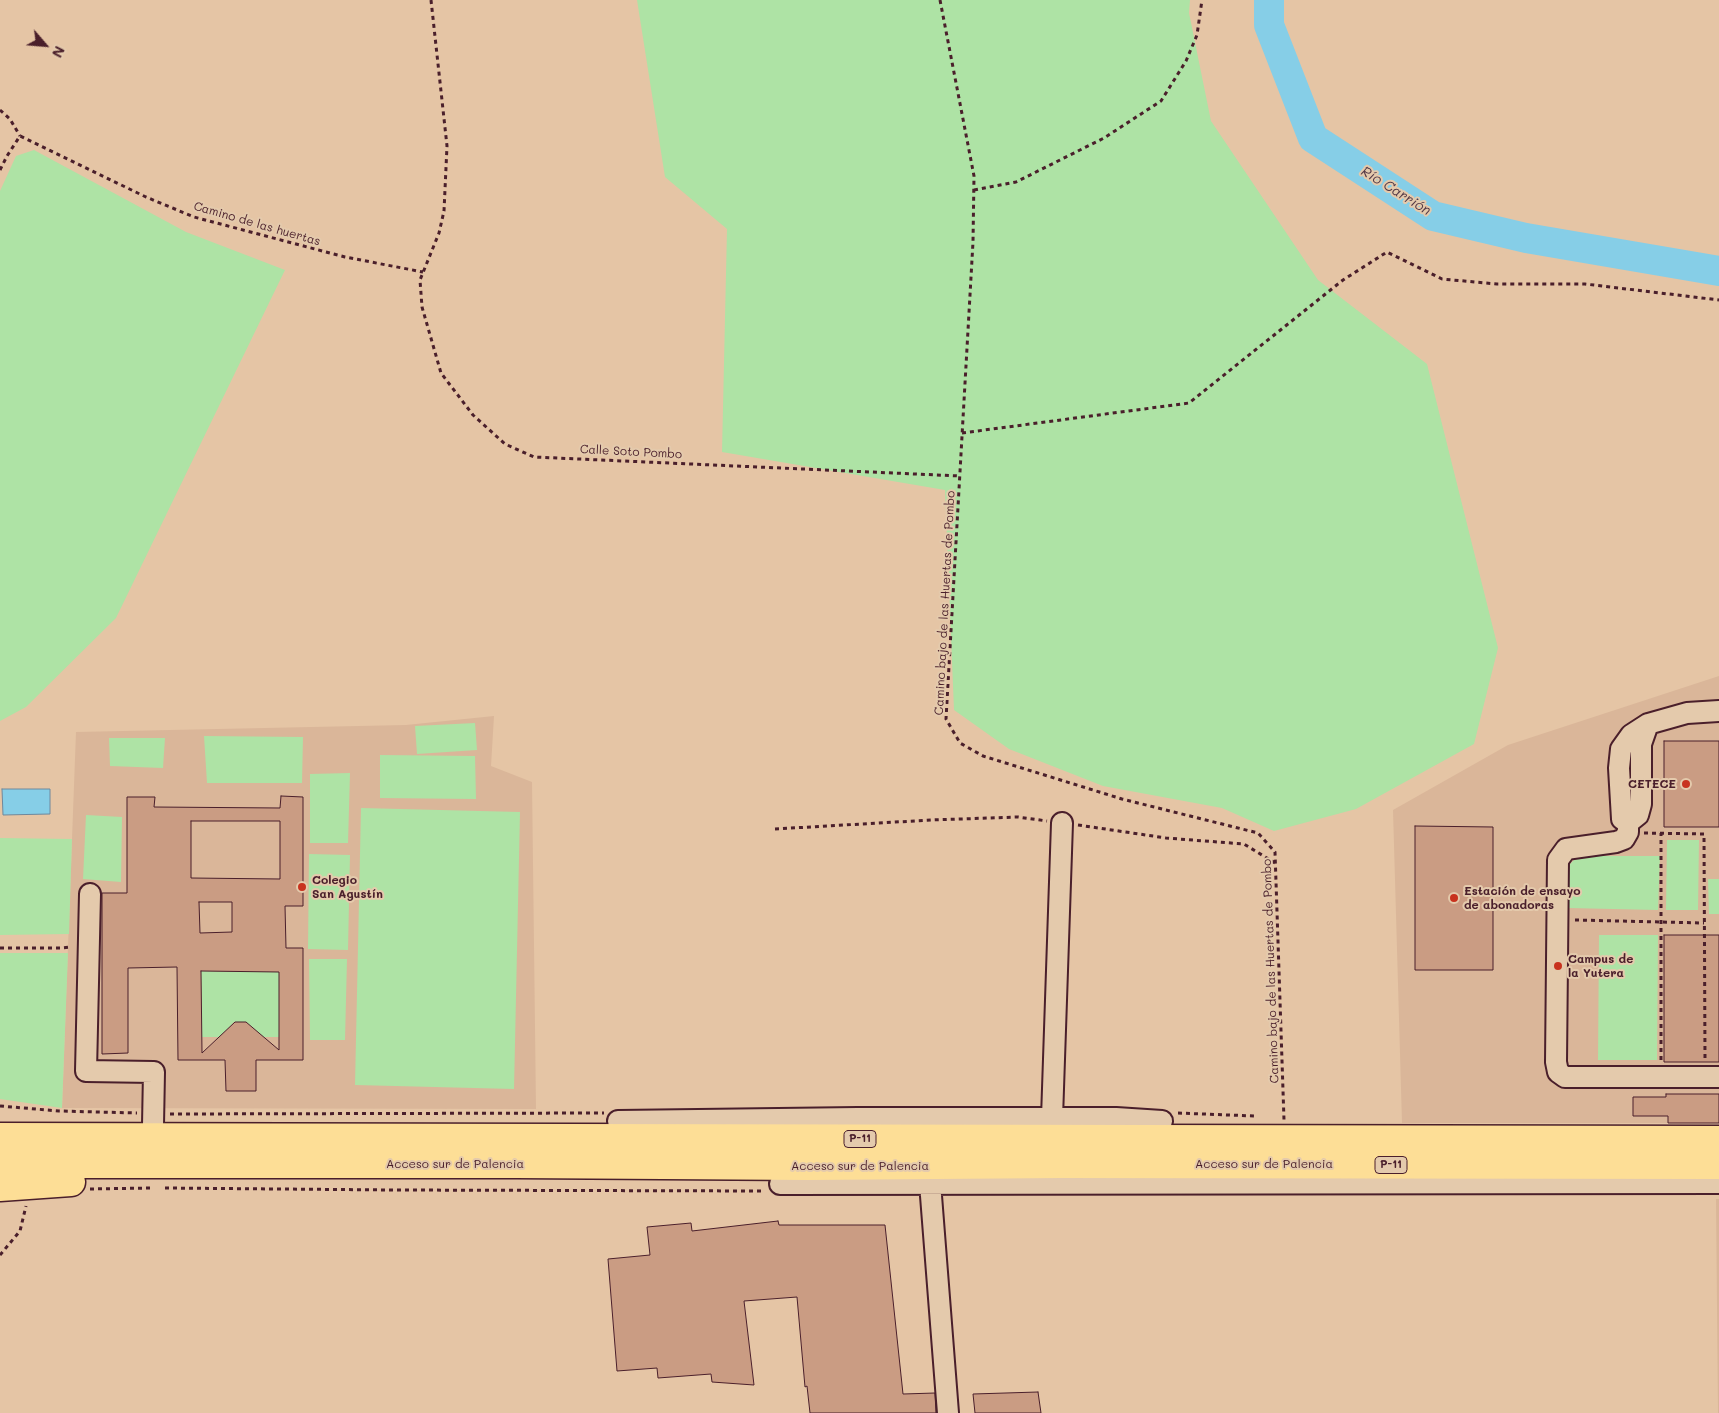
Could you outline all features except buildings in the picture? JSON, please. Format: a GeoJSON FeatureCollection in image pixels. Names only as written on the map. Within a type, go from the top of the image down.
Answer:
{"type":"FeatureCollection","features":[{"type":"Feature","properties":{"kind":"highway"},"geometry":{"type":"LineString","coordinates":[[0,1120],[120,1125],[332,1124],[411,1139]]}},
{"type":"Feature","properties":{"kind":"highway"},"geometry":{"type":"LineString","coordinates":[[1162,1120],[1263,1124],[1349,1139]]}},
{"type":"Feature","properties":{"kind":"highway"},"geometry":{"type":"LineString","coordinates":[[442,1138],[508,1125],[618,1121]]}},
{"type":"Feature","properties":{"kind":"highway","name":"Acceso sur de Palencia"},"geometry":{"type":"LineString","coordinates":[[0,1137],[1719,1140]]}},
{"type":"Feature","properties":{"kind":"highway","name":"Acceso sur de Palencia"},"geometry":{"type":"LineString","coordinates":[[0,1164],[808,1166],[1062,1164],[1719,1165]]}},
{"type":"Feature","properties":{"kind":"highway"},"geometry":{"type":"LineString","coordinates":[[0,1187],[41,1183],[203,1178],[428,1178],[517,1164],[612,1176],[780,1184]]}},
{"type":"Feature","properties":{"kind":"lane"},"geometry":{"type":"LineString","coordinates":[[1712,1077],[1565,1077],[1558,1072],[1556,1062],[1558,860],[1566,849],[1616,842],[1624,839],[1628,828],[1622,819],[1620,809],[1619,768],[1621,749],[1631,735],[1648,724],[1687,713],[1719,711]]}},
{"type":"Feature","properties":{"kind":"lane"},"geometry":{"type":"LineString","coordinates":[[1052,1118],[1062,823]]}},
{"type":"Feature","properties":{"kind":"lane"},"geometry":{"type":"LineString","coordinates":[[90,894],[86,1071],[154,1072],[153,1125]]}},
{"type":"Feature","properties":{"kind":"lane"},"geometry":{"type":"LineString","coordinates":[[618,1121],[858,1118],[1116,1118],[1162,1120]]}},
{"type":"Feature","properties":{"kind":"lane"},"geometry":{"type":"LineString","coordinates":[[780,1184],[1719,1184]]}},
{"type":"Feature","properties":{"kind":"lane"},"geometry":{"type":"LineString","coordinates":[[930,1184],[948,1413]]}},
{"type":"Feature","properties":{"kind":"path","name":"Calle Soto Pombo"},"geometry":{"type":"LineString","coordinates":[[431,0],[447,146],[444,212],[420,280],[422,307],[441,373],[473,415],[505,444],[534,456],[960,476]]}},
{"type":"Feature","properties":{"kind":"path","name":"Camino bajo de las Huertas de Pombo"},"geometry":{"type":"LineString","coordinates":[[940,0],[974,176],[973,242],[946,719],[960,743],[983,756],[1122,799],[1258,833],[1275,852],[1285,1128]]}},
{"type":"Feature","properties":{"kind":"path"},"geometry":{"type":"LineString","coordinates":[[974,190],[1016,182],[1104,138],[1161,101],[1186,61],[1197,35],[1202,0]]}},
{"type":"Feature","properties":{"kind":"path"},"geometry":{"type":"LineString","coordinates":[[0,110],[10,119],[20,136],[0,170]]}},
{"type":"Feature","properties":{"kind":"path","name":"Camino de las huertas"},"geometry":{"type":"LineString","coordinates":[[20,136],[146,197],[194,217],[345,257],[423,272]]}},
{"type":"Feature","properties":{"kind":"path"},"geometry":{"type":"LineString","coordinates":[[962,434],[1189,403],[1343,280],[1386,252],[1442,279],[1497,284],[1585,284],[1719,300]]}},
{"type":"Feature","properties":{"kind":"path"},"geometry":{"type":"LineString","coordinates":[[775,830],[931,820],[1018,817],[1166,838],[1244,844],[1276,863]]}},
{"type":"Feature","properties":{"kind":"path"},"geometry":{"type":"LineString","coordinates":[[1628,828],[1661,833],[1704,834],[1704,923],[1712,1077]]}},
{"type":"Feature","properties":{"kind":"path"},"geometry":{"type":"LineString","coordinates":[[1661,833],[1661,1076]]}},
{"type":"Feature","properties":{"kind":"path"},"geometry":{"type":"LineString","coordinates":[[1557,920],[1704,923]]}},
{"type":"Feature","properties":{"kind":"path"},"geometry":{"type":"LineString","coordinates":[[0,948],[60,948],[89,944]]}},
{"type":"Feature","properties":{"kind":"path"},"geometry":{"type":"LineString","coordinates":[[0,1255],[20,1231],[26,1204]]}},
{"type":"Feature","properties":{"kind":"shaded area","name":"Campus de la Yutera"},"geometry":{"type":"Polygon","coordinates":[[[1719,676],[1719,1123],[1402,1123],[1393,810],[1508,745],[1719,676]]]}},
{"type":"Feature","properties":{"kind":"shaded area","name":"Colegio San Agustín"},"geometry":{"type":"Polygon","coordinates":[[[494,716],[491,766],[532,782],[536,1109],[62,1108],[76,732],[406,725],[494,716]]]}},
{"type":"Feature","properties":{"kind":"shaded area"},"geometry":{"type":"Polygon","coordinates":[[[1716,1199],[1719,1199],[1719,1413],[1718,1413],[1716,1199]]]}},
{"type":"Feature","properties":{"kind":"green space"},"geometry":{"type":"Polygon","coordinates":[[[637,0],[1190,0],[1189,13],[1211,121],[1318,280],[1427,364],[1498,648],[1474,744],[1356,809],[1274,831],[1222,808],[1103,786],[1009,749],[954,710],[945,490],[722,452],[727,229],[665,177],[637,0]]]}},
{"type":"Feature","properties":{"kind":"green space"},"geometry":{"type":"Polygon","coordinates":[[[34,150],[186,232],[285,270],[116,618],[26,707],[0,721],[0,191],[16,156],[34,150]]]}},
{"type":"Feature","properties":{"kind":"green space"},"geometry":{"type":"Polygon","coordinates":[[[475,723],[477,750],[417,754],[415,726],[475,723]]]}},
{"type":"Feature","properties":{"kind":"green space"},"geometry":{"type":"Polygon","coordinates":[[[204,736],[303,737],[302,783],[207,783],[204,736]]]}},
{"type":"Feature","properties":{"kind":"green space"},"geometry":{"type":"Polygon","coordinates":[[[109,738],[165,738],[163,768],[110,766],[109,738]]]}},
{"type":"Feature","properties":{"kind":"green space"},"geometry":{"type":"Polygon","coordinates":[[[380,755],[475,756],[476,799],[380,798],[380,755]]]}},
{"type":"Feature","properties":{"kind":"green space"},"geometry":{"type":"Polygon","coordinates":[[[350,773],[348,843],[310,843],[310,774],[350,773]]]}},
{"type":"Feature","properties":{"kind":"green space"},"geometry":{"type":"Polygon","coordinates":[[[361,808],[520,812],[514,1089],[355,1085],[361,808]]]}},
{"type":"Feature","properties":{"kind":"green space"},"geometry":{"type":"Polygon","coordinates":[[[86,815],[122,817],[121,882],[83,879],[86,815]]]}},
{"type":"Feature","properties":{"kind":"green space"},"geometry":{"type":"Polygon","coordinates":[[[0,838],[72,839],[69,934],[0,935],[0,838]]]}},
{"type":"Feature","properties":{"kind":"green space"},"geometry":{"type":"Polygon","coordinates":[[[1667,840],[1699,840],[1698,910],[1666,910],[1667,840]]]}},
{"type":"Feature","properties":{"kind":"green space"},"geometry":{"type":"Polygon","coordinates":[[[309,854],[350,855],[348,950],[308,949],[309,854]]]}},
{"type":"Feature","properties":{"kind":"green space"},"geometry":{"type":"Polygon","coordinates":[[[1584,856],[1660,856],[1658,910],[1568,908],[1566,874],[1569,865],[1574,860],[1584,856]]]}},
{"type":"Feature","properties":{"kind":"green space"},"geometry":{"type":"Polygon","coordinates":[[[1708,879],[1719,879],[1719,914],[1709,914],[1708,879]]]}},
{"type":"Feature","properties":{"kind":"green space"},"geometry":{"type":"Polygon","coordinates":[[[1599,935],[1658,935],[1657,1060],[1598,1060],[1599,935]]]}},
{"type":"Feature","properties":{"kind":"green space"},"geometry":{"type":"Polygon","coordinates":[[[0,953],[68,953],[62,1108],[0,1099],[0,953]]]}},
{"type":"Feature","properties":{"kind":"green space"},"geometry":{"type":"Polygon","coordinates":[[[309,959],[347,959],[345,1040],[310,1040],[309,959]]]}},
{"type":"Feature","properties":{"kind":"green space"},"geometry":{"type":"Polygon","coordinates":[[[201,971],[279,972],[279,1037],[255,1037],[246,1022],[234,1022],[226,1031],[225,1037],[202,1037],[201,971]]]}},
{"type":"Feature","properties":{"kind":"water"},"geometry":{"type":"Polygon","coordinates":[[[2,789],[50,789],[50,814],[3,815],[2,789]]]}},
{"type":"Feature","properties":{"kind":"waterway","name":"Río Carrión"},"geometry":{"type":"LineString","coordinates":[[1269,0],[1269,25],[1313,138],[1433,216],[1526,238],[1719,271]]}},
{"type":"Feature","properties":{"kind":"place","name":"CETECE"},"geometry":{"type":"Point","coordinates":[1686,784]}},
{"type":"Feature","properties":{"kind":"place","name":"Colegio San Agustín"},"geometry":{"type":"Point","coordinates":[302,887]}},
{"type":"Feature","properties":{"kind":"place","name":"Estación de ensayo de abonadoras"},"geometry":{"type":"Point","coordinates":[1454,898]}},
{"type":"Feature","properties":{"kind":"place","name":"Campus de la Yutera"},"geometry":{"type":"Point","coordinates":[1558,966]}}]}
